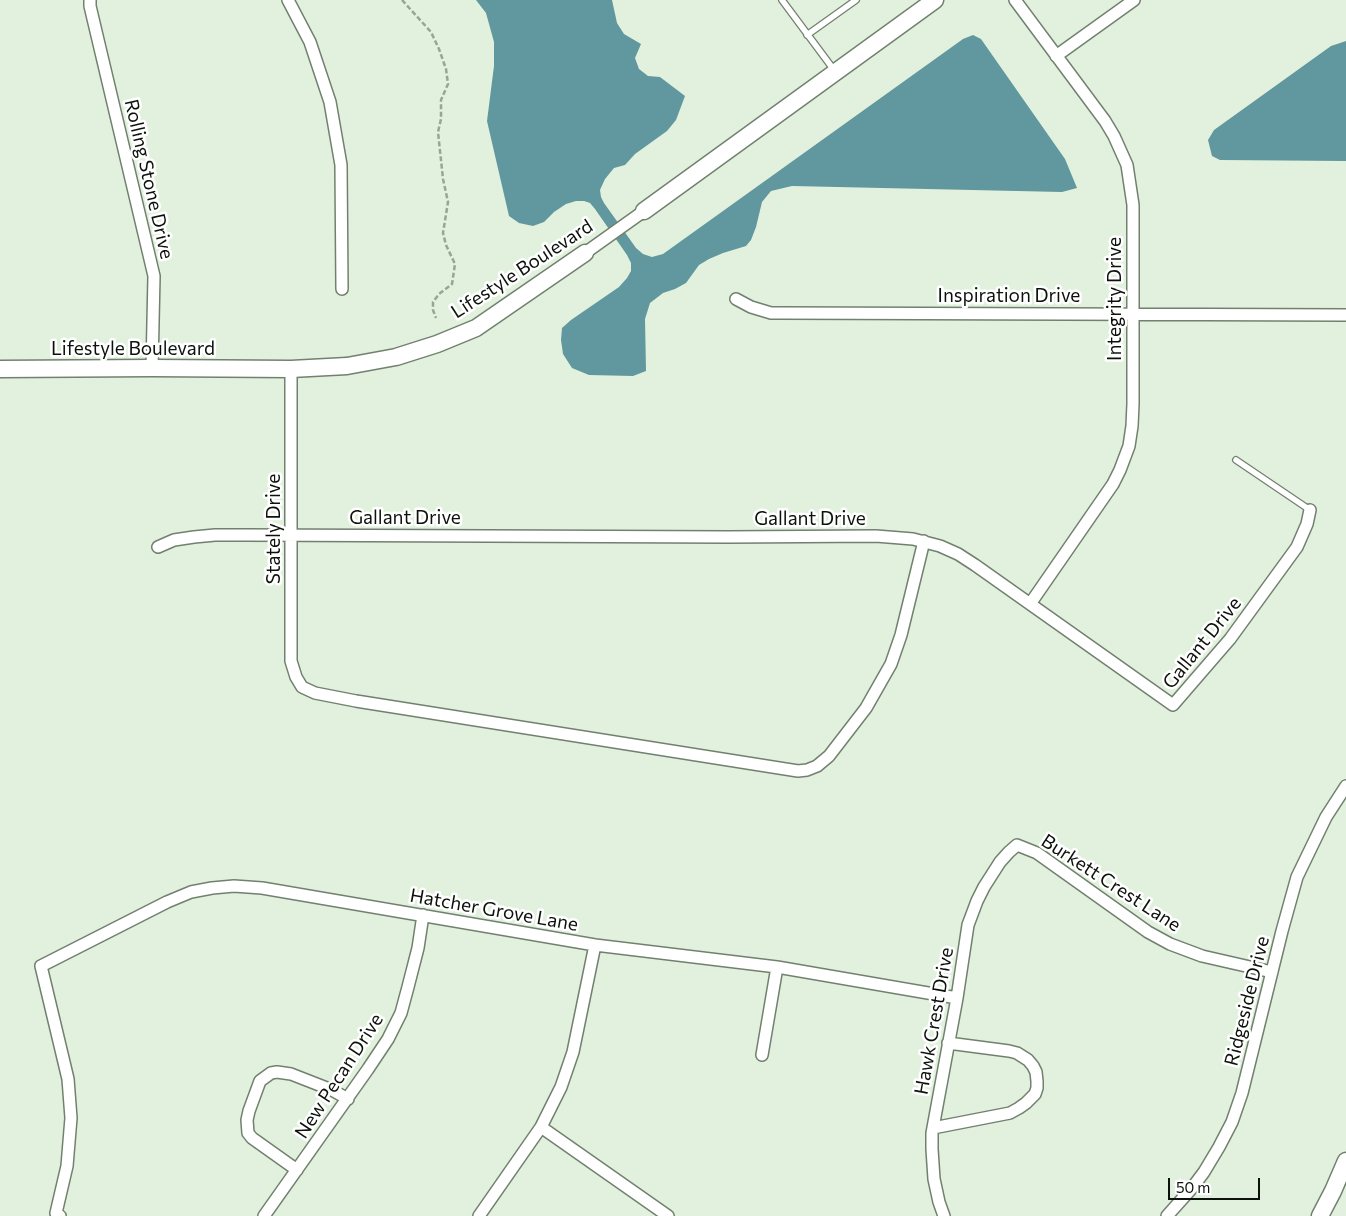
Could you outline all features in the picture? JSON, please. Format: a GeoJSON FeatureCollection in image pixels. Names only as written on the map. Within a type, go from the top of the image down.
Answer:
{"type":"FeatureCollection","features":[{"type":"Feature","properties":{"kind":"street","name":"Rolling Stone Drive"},"geometry":{"type":"LineString","coordinates":[[90,0],[154,276],[152,368]]}},
{"type":"Feature","properties":{"kind":"street"},"geometry":{"type":"LineString","coordinates":[[288,0],[310,42],[330,102],[341,165],[342,289]]}},
{"type":"Feature","properties":{"kind":"street","name":"Lifestyle Boulevard"},"geometry":{"type":"LineString","coordinates":[[0,369],[291,369],[346,366],[396,358],[437,344],[476,328],[585,253],[935,0]]}},
{"type":"Feature","properties":{"kind":"street","name":"Integrity Drive"},"geometry":{"type":"LineString","coordinates":[[1016,0],[1114,136],[1127,165],[1133,205],[1132,426],[1129,446],[1106,495],[1030,604]]}},
{"type":"Feature","properties":{"kind":"street"},"geometry":{"type":"LineString","coordinates":[[1056,56],[1134,0]]}},
{"type":"Feature","properties":{"kind":"street","name":"Inspiration Drive"},"geometry":{"type":"LineString","coordinates":[[736,299],[751,307],[781,313],[1346,315]]}},
{"type":"Feature","properties":{"kind":"street","name":"Stately Drive"},"geometry":{"type":"LineString","coordinates":[[291,369],[290,661],[302,687],[315,693],[798,771],[807,770],[817,766],[829,756],[866,708],[891,664],[901,635],[924,541]]}},
{"type":"Feature","properties":{"kind":"street","name":"Gallant Drive"},"geometry":{"type":"LineString","coordinates":[[158,547],[174,540],[215,535],[876,536],[913,539],[940,546],[958,554],[1173,706],[1230,639],[1297,546],[1307,524],[1310,510]]}},
{"type":"Feature","properties":{"kind":"street","name":"Ridgeside Drive"},"geometry":{"type":"LineString","coordinates":[[1167,1216],[1204,1172],[1232,1122],[1242,1093],[1297,877],[1326,817],[1346,786]]}},
{"type":"Feature","properties":{"kind":"street","name":"Burkett Crest Lane"},"geometry":{"type":"LineString","coordinates":[[1018,845],[1037,853],[1148,932],[1170,944],[1202,956],[1272,972]]}},
{"type":"Feature","properties":{"kind":"street","name":"Hawk Crest Drive"},"geometry":{"type":"LineString","coordinates":[[944,1216],[934,1179],[933,1128],[968,925],[972,912],[992,874],[1009,852],[1018,845]]}},
{"type":"Feature","properties":{"kind":"street","name":"Hatcher Grove Lane"},"geometry":{"type":"LineString","coordinates":[[58,1215],[67,1166],[71,1118],[68,1079],[41,966],[167,902],[191,892],[234,886],[262,888],[595,945],[776,968],[956,998]]}},
{"type":"Feature","properties":{"kind":"street","name":"New Pecan Drive"},"geometry":{"type":"LineString","coordinates":[[264,1216],[348,1099],[388,1039],[401,1013],[418,948],[423,916]]}},
{"type":"Feature","properties":{"kind":"street"},"geometry":{"type":"LineString","coordinates":[[479,1216],[541,1127],[561,1087],[573,1052],[595,945]]}},
{"type":"Feature","properties":{"kind":"street"},"geometry":{"type":"LineString","coordinates":[[762,1054],[776,968]]}},
{"type":"Feature","properties":{"kind":"street"},"geometry":{"type":"LineString","coordinates":[[933,1128],[1010,1112],[1026,1104],[1035,1094],[1037,1088],[1036,1072],[1033,1066],[1028,1060],[1017,1053],[948,1043]]}},
{"type":"Feature","properties":{"kind":"street"},"geometry":{"type":"LineString","coordinates":[[297,1170],[252,1138],[248,1133],[250,1110],[260,1081],[271,1073],[291,1074],[332,1090],[348,1099]]}},
{"type":"Feature","properties":{"kind":"street"},"geometry":{"type":"LineString","coordinates":[[541,1127],[668,1216]]}},
{"type":"Feature","properties":{"kind":"street"},"geometry":{"type":"LineString","coordinates":[[1320,1216],[1346,1161]]}},
{"type":"Feature","properties":{"kind":"lane"},"geometry":{"type":"LineString","coordinates":[[782,0],[835,72]]}},
{"type":"Feature","properties":{"kind":"lane"},"geometry":{"type":"LineString","coordinates":[[807,35],[856,0]]}},
{"type":"Feature","properties":{"kind":"lane"},"geometry":{"type":"LineString","coordinates":[[1236,460],[1310,510]]}},
{"type":"Feature","properties":{"kind":"path"},"geometry":{"type":"LineString","coordinates":[[402,0],[431,32],[442,56],[448,84],[441,100],[441,119],[438,132],[443,180],[448,202],[443,233],[446,245],[455,264],[452,284],[439,294],[433,302],[436,318]]}},
{"type":"Feature","properties":{"kind":"water"},"geometry":{"type":"Polygon","coordinates":[[[476,0],[612,0],[617,23],[624,34],[641,44],[635,58],[639,69],[648,76],[660,77],[685,96],[676,120],[667,131],[635,154],[625,165],[614,168],[605,179],[600,190],[604,203],[636,248],[643,254],[652,257],[663,254],[963,39],[973,35],[981,39],[1065,159],[1077,188],[1062,192],[792,186],[771,191],[762,202],[756,227],[751,240],[746,246],[709,259],[699,265],[686,283],[663,293],[650,303],[645,319],[646,371],[633,376],[589,375],[572,368],[563,354],[562,328],[619,287],[631,271],[631,263],[590,203],[576,201],[566,204],[544,222],[533,226],[519,223],[509,216],[487,121],[494,66],[494,42],[486,13],[476,0]]]}},
{"type":"Feature","properties":{"kind":"water"},"geometry":{"type":"Polygon","coordinates":[[[1346,41],[1346,161],[1220,160],[1212,156],[1208,140],[1214,130],[1331,46],[1346,41]]]}}]}
